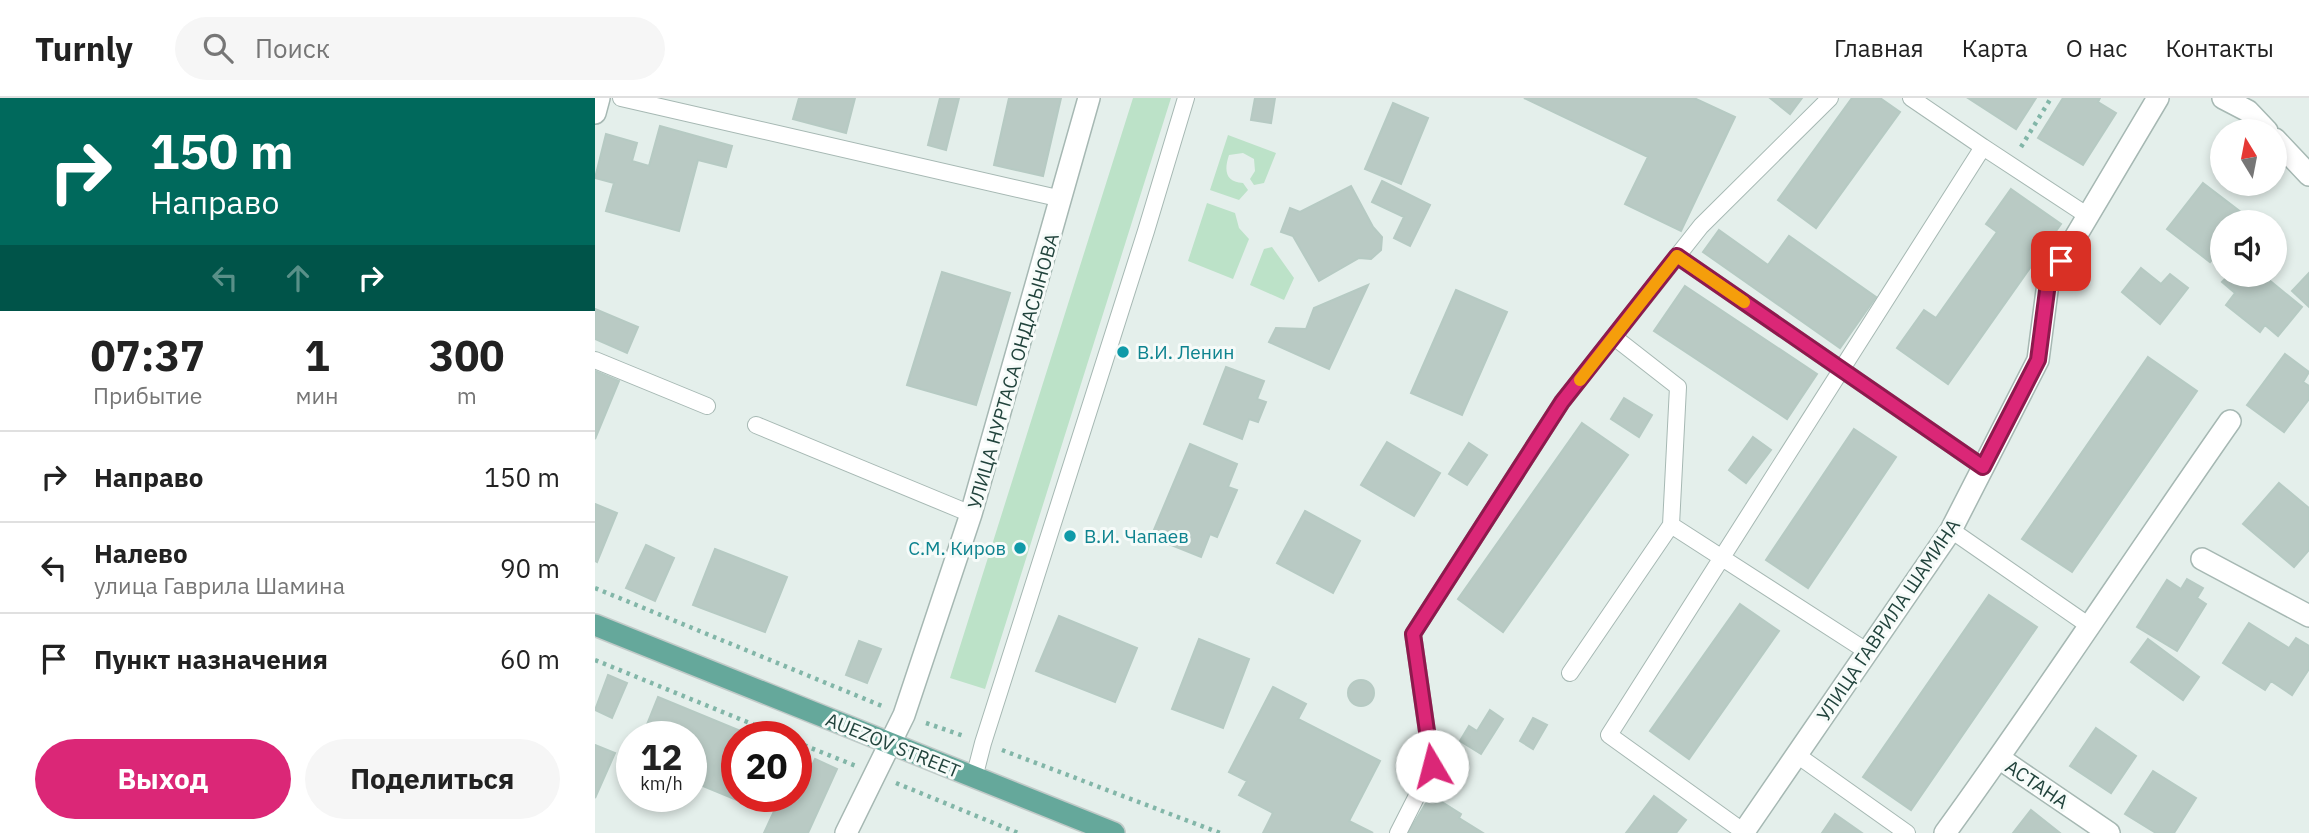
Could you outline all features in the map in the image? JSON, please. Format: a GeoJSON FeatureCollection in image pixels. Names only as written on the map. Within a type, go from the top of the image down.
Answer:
{"type":"FeatureCollection","features":[{"type":"Feature","properties":{"kind":"main road","name":"AUEZOV STREET"},"geometry":{"type":"LineString","coordinates":[[595,625],[1110,832]]}},
{"type":"Feature","properties":{"kind":"street"},"geometry":{"type":"LineString","coordinates":[[595,113],[599,98]]}},
{"type":"Feature","properties":{"kind":"street","name":"УЛИЦА НУРТАСА ОНДАСЫНОВА"},"geometry":{"type":"LineString","coordinates":[[846,833],[904,715],[971,514],[1089,98]]}},
{"type":"Feature","properties":{"kind":"street","name":"УЛИЦА ГАВРИЛА ШАМИНА"},"geometry":{"type":"LineString","coordinates":[[1744,832],[1951,530],[2038,360],[2048,283],[2158,98]]}},
{"type":"Feature","properties":{"kind":"street"},"geometry":{"type":"LineString","coordinates":[[2224,98],[2248,111],[2256,119]]}},
{"type":"Feature","properties":{"kind":"street"},"geometry":{"type":"LineString","coordinates":[[2287,152],[2309,175]]}},
{"type":"Feature","properties":{"kind":"street"},"geometry":{"type":"LineString","coordinates":[[1945,833],[2230,421]]}},
{"type":"Feature","properties":{"kind":"street"},"geometry":{"type":"LineString","coordinates":[[2202,559],[2309,617]]}},
{"type":"Feature","properties":{"kind":"street","name":"АСТАНА"},"geometry":{"type":"LineString","coordinates":[[1999,758],[2109,833]]}},
{"type":"Feature","properties":{"kind":"lane"},"geometry":{"type":"LineString","coordinates":[[621,98],[1062,199]]}},
{"type":"Feature","properties":{"kind":"lane"},"geometry":{"type":"LineString","coordinates":[[974,778],[1185,98]]}},
{"type":"Feature","properties":{"kind":"lane"},"geometry":{"type":"LineString","coordinates":[[1398,833],[1432,766],[1413,634],[1562,402],[1701,226],[1831,98]]}},
{"type":"Feature","properties":{"kind":"lane"},"geometry":{"type":"LineString","coordinates":[[1911,98],[2088,216]]}},
{"type":"Feature","properties":{"kind":"lane"},"geometry":{"type":"LineString","coordinates":[[1744,832],[1609,734],[1983,147]]}},
{"type":"Feature","properties":{"kind":"lane"},"geometry":{"type":"LineString","coordinates":[[1677,256],[1983,467]]}},
{"type":"Feature","properties":{"kind":"lane"},"geometry":{"type":"LineString","coordinates":[[1570,673],[1671,525],[1678,387],[1614,337]]}},
{"type":"Feature","properties":{"kind":"lane"},"geometry":{"type":"LineString","coordinates":[[595,360],[707,406]]}},
{"type":"Feature","properties":{"kind":"lane"},"geometry":{"type":"LineString","coordinates":[[757,425],[971,514]]}},
{"type":"Feature","properties":{"kind":"lane"},"geometry":{"type":"LineString","coordinates":[[1671,525],[1868,652]]}},
{"type":"Feature","properties":{"kind":"lane"},"geometry":{"type":"LineString","coordinates":[[1951,530],[2088,625]]}},
{"type":"Feature","properties":{"kind":"lane"},"geometry":{"type":"LineString","coordinates":[[1797,755],[1907,833]]}},
{"type":"Feature","properties":{"kind":"path"},"geometry":{"type":"LineString","coordinates":[[2010,166],[2051,98]]}},
{"type":"Feature","properties":{"kind":"path"},"geometry":{"type":"LineString","coordinates":[[595,660],[745,721]]}},
{"type":"Feature","properties":{"kind":"path"},"geometry":{"type":"LineString","coordinates":[[812,748],[1019,833]]}},
{"type":"Feature","properties":{"kind":"green space"},"geometry":{"type":"Polygon","coordinates":[[[1133,98],[1171,98],[985,689],[950,678],[1133,98]]]}},
{"type":"Feature","properties":{"kind":"green space"},"geometry":{"type":"Polygon","coordinates":[[[1228,135],[1276,153],[1264,183],[1254,185],[1250,179],[1255,171],[1254,159],[1243,153],[1229,155],[1229,178],[1243,183],[1248,190],[1239,200],[1210,190],[1228,135]]]}},
{"type":"Feature","properties":{"kind":"green space"},"geometry":{"type":"Polygon","coordinates":[[[1207,203],[1235,213],[1239,228],[1249,239],[1233,279],[1188,261],[1207,203]]]}},
{"type":"Feature","properties":{"kind":"green space"},"geometry":{"type":"Polygon","coordinates":[[[1272,247],[1294,278],[1284,300],[1250,285],[1264,249],[1272,247]]]}},
{"type":"Feature","properties":{"kind":"building"},"geometry":{"type":"Polygon","coordinates":[[[799,98],[855,98],[846,133],[793,119],[799,98]]]}},
{"type":"Feature","properties":{"kind":"building"},"geometry":{"type":"Polygon","coordinates":[[[940,98],[959,98],[946,150],[928,145],[940,98]]]}},
{"type":"Feature","properties":{"kind":"building"},"geometry":{"type":"Polygon","coordinates":[[[1009,98],[1061,98],[1043,176],[994,165],[1009,98]]]}},
{"type":"Feature","properties":{"kind":"building"},"geometry":{"type":"Polygon","coordinates":[[[1255,98],[1275,98],[1271,123],[1251,120],[1255,98]]]}},
{"type":"Feature","properties":{"kind":"building"},"geometry":{"type":"Polygon","coordinates":[[[1524,98],[1694,98],[1735,117],[1681,231],[1625,204],[1648,157],[1524,98]]]}},
{"type":"Feature","properties":{"kind":"building"},"geometry":{"type":"Polygon","coordinates":[[[1770,98],[1802,98],[1790,114],[1770,98]]]}},
{"type":"Feature","properties":{"kind":"building"},"geometry":{"type":"Polygon","coordinates":[[[1852,98],[1880,98],[1900,112],[1816,228],[1778,200],[1852,98]]]}},
{"type":"Feature","properties":{"kind":"building"},"geometry":{"type":"Polygon","coordinates":[[[1968,98],[2036,98],[2016,129],[1968,98]]]}},
{"type":"Feature","properties":{"kind":"building"},"geometry":{"type":"Polygon","coordinates":[[[2063,98],[2100,98],[2098,102],[2116,113],[2083,165],[2038,138],[2063,98]]]}},
{"type":"Feature","properties":{"kind":"building"},"geometry":{"type":"Polygon","coordinates":[[[1393,103],[1428,118],[1401,184],[1365,169],[1393,103]]]}},
{"type":"Feature","properties":{"kind":"building"},"geometry":{"type":"Polygon","coordinates":[[[660,126],[732,146],[726,167],[698,160],[679,231],[606,211],[614,183],[595,178],[606,134],[637,143],[632,161],[649,166],[660,126]]]}},
{"type":"Feature","properties":{"kind":"building"},"geometry":{"type":"Polygon","coordinates":[[[1382,181],[1430,205],[1410,246],[1394,238],[1404,217],[1372,202],[1382,181]]]}},
{"type":"Feature","properties":{"kind":"building"},"geometry":{"type":"Polygon","coordinates":[[[2203,183],[2210,188],[2210,196],[2220,196],[2238,210],[2210,210],[2210,262],[2167,229],[2203,183]]]}},
{"type":"Feature","properties":{"kind":"building"},"geometry":{"type":"Polygon","coordinates":[[[1351,186],[1373,227],[1382,237],[1381,250],[1371,259],[1359,258],[1319,281],[1293,236],[1281,232],[1290,208],[1300,212],[1351,186]]]}},
{"type":"Feature","properties":{"kind":"building"},"geometry":{"type":"Polygon","coordinates":[[[2011,189],[2061,224],[1948,384],[1897,348],[1924,310],[1936,318],[1997,232],[1986,224],[2011,189]]]}},
{"type":"Feature","properties":{"kind":"building"},"geometry":{"type":"Polygon","coordinates":[[[1719,230],[1768,265],[1789,236],[1876,297],[1840,348],[1703,252],[1719,230]]]}},
{"type":"Feature","properties":{"kind":"building"},"geometry":{"type":"Polygon","coordinates":[[[2141,268],[2161,284],[2170,274],[2188,288],[2160,324],[2122,292],[2141,268]]]}},
{"type":"Feature","properties":{"kind":"building"},"geometry":{"type":"Polygon","coordinates":[[[942,272],[1010,293],[976,405],[907,385],[942,272]]]}},
{"type":"Feature","properties":{"kind":"building"},"geometry":{"type":"Polygon","coordinates":[[[2309,273],[2309,307],[2292,291],[2309,273]]]}},
{"type":"Feature","properties":{"kind":"building"},"geometry":{"type":"Polygon","coordinates":[[[1368,285],[1329,369],[1269,342],[1276,328],[1306,329],[1314,308],[1368,285]]]}},
{"type":"Feature","properties":{"kind":"building"},"geometry":{"type":"Polygon","coordinates":[[[1685,286],[1817,374],[1787,419],[1654,331],[1685,286]]]}},
{"type":"Feature","properties":{"kind":"building"},"geometry":{"type":"Polygon","coordinates":[[[2228,287],[2278,287],[2302,307],[2278,336],[2265,325],[2260,332],[2226,305],[2235,293],[2228,287]]]}},
{"type":"Feature","properties":{"kind":"building"},"geometry":{"type":"Polygon","coordinates":[[[1456,290],[1507,312],[1462,415],[1411,393],[1456,290]]]}},
{"type":"Feature","properties":{"kind":"building"},"geometry":{"type":"Polygon","coordinates":[[[595,309],[638,327],[627,353],[595,339],[595,309]]]}},
{"type":"Feature","properties":{"kind":"building"},"geometry":{"type":"Polygon","coordinates":[[[2285,354],[2309,372],[2303,382],[2309,386],[2309,399],[2284,432],[2247,405],[2285,354]]]}},
{"type":"Feature","properties":{"kind":"building"},"geometry":{"type":"Polygon","coordinates":[[[2148,357],[2197,391],[2072,572],[2022,539],[2148,357]]]}},
{"type":"Feature","properties":{"kind":"building"},"geometry":{"type":"Polygon","coordinates":[[[1226,367],[1264,381],[1257,399],[1266,402],[1258,422],[1249,419],[1242,439],[1204,424],[1226,367]]]}},
{"type":"Feature","properties":{"kind":"building"},"geometry":{"type":"Polygon","coordinates":[[[595,371],[619,381],[595,439],[595,371]]]}},
{"type":"Feature","properties":{"kind":"building"},"geometry":{"type":"Polygon","coordinates":[[[1624,398],[1652,415],[1639,437],[1611,419],[1624,398]]]}},
{"type":"Feature","properties":{"kind":"building"},"geometry":{"type":"Polygon","coordinates":[[[1582,423],[1628,455],[1503,632],[1458,599],[1582,423]]]}},
{"type":"Feature","properties":{"kind":"building"},"geometry":{"type":"Polygon","coordinates":[[[1854,429],[1896,457],[1808,588],[1766,560],[1854,429]]]}},
{"type":"Feature","properties":{"kind":"building"},"geometry":{"type":"Polygon","coordinates":[[[1753,437],[1771,450],[1746,483],[1729,470],[1753,437]]]}},
{"type":"Feature","properties":{"kind":"building"},"geometry":{"type":"Polygon","coordinates":[[[1387,442],[1440,473],[1414,516],[1361,485],[1387,442]]]}},
{"type":"Feature","properties":{"kind":"building"},"geometry":{"type":"Polygon","coordinates":[[[1469,443],[1487,455],[1467,485],[1449,474],[1469,443]]]}},
{"type":"Feature","properties":{"kind":"building"},"geometry":{"type":"Polygon","coordinates":[[[1190,444],[1237,464],[1228,487],[1237,490],[1217,537],[1210,534],[1201,557],[1151,537],[1190,444]]]}},
{"type":"Feature","properties":{"kind":"building"},"geometry":{"type":"Polygon","coordinates":[[[2279,483],[2309,508],[2309,550],[2294,567],[2243,524],[2279,483]]]}},
{"type":"Feature","properties":{"kind":"building"},"geometry":{"type":"Polygon","coordinates":[[[595,504],[617,513],[597,562],[595,561],[595,504]]]}},
{"type":"Feature","properties":{"kind":"building"},"geometry":{"type":"Polygon","coordinates":[[[1305,511],[1360,541],[1333,593],[1277,563],[1305,511]]]}},
{"type":"Feature","properties":{"kind":"building"},"geometry":{"type":"Polygon","coordinates":[[[646,545],[674,558],[655,601],[626,588],[646,545]]]}},
{"type":"Feature","properties":{"kind":"building"},"geometry":{"type":"Polygon","coordinates":[[[715,549],[787,577],[765,632],[693,605],[715,549]]]}},
{"type":"Feature","properties":{"kind":"building"},"geometry":{"type":"Polygon","coordinates":[[[2187,579],[2203,588],[2197,598],[2206,604],[2177,651],[2137,627],[2167,580],[2181,589],[2187,579]]]}},
{"type":"Feature","properties":{"kind":"building"},"geometry":{"type":"Polygon","coordinates":[[[1989,595],[2037,627],[1911,810],[1863,777],[1989,595]]]}},
{"type":"Feature","properties":{"kind":"building"},"geometry":{"type":"Polygon","coordinates":[[[1740,604],[1779,631],[1689,759],[1650,731],[1740,604]]]}},
{"type":"Feature","properties":{"kind":"building"},"geometry":{"type":"Polygon","coordinates":[[[1059,616],[1137,648],[1115,702],[1036,671],[1059,616]]]}},
{"type":"Feature","properties":{"kind":"building"},"geometry":{"type":"Polygon","coordinates":[[[2249,623],[2289,648],[2296,638],[2309,646],[2309,669],[2292,695],[2271,681],[2265,690],[2223,663],[2249,623]]]}},
{"type":"Feature","properties":{"kind":"building"},"geometry":{"type":"Polygon","coordinates":[[[1199,639],[1249,659],[1223,728],[1172,709],[1199,639]]]}},
{"type":"Feature","properties":{"kind":"building"},"geometry":{"type":"Polygon","coordinates":[[[2148,639],[2199,677],[2183,700],[2131,662],[2148,639]]]}},
{"type":"Feature","properties":{"kind":"building"},"geometry":{"type":"Polygon","coordinates":[[[859,641],[881,649],[867,683],[846,675],[859,641]]]}},
{"type":"Feature","properties":{"kind":"building"},"geometry":{"type":"Polygon","coordinates":[[[608,675],[627,683],[612,718],[595,710],[608,675]]]}},
{"type":"Feature","properties":{"kind":"building"},"geometry":{"type":"Polygon","coordinates":[[[1361,680],[1370,684],[1374,693],[1370,702],[1361,706],[1352,702],[1348,693],[1352,684],[1361,680]]]}},
{"type":"Feature","properties":{"kind":"building"},"geometry":{"type":"Polygon","coordinates":[[[1273,687],[1306,704],[1298,719],[1380,761],[1349,821],[1373,833],[1263,833],[1273,813],[1239,795],[1247,781],[1229,772],[1273,687]]]}},
{"type":"Feature","properties":{"kind":"building"},"geometry":{"type":"Polygon","coordinates":[[[658,697],[721,723],[721,793],[707,788],[707,721],[648,721],[658,697]]]}},
{"type":"Feature","properties":{"kind":"building"},"geometry":{"type":"Polygon","coordinates":[[[1490,710],[1503,719],[1481,754],[1460,741],[1469,726],[1477,731],[1490,710]]]}},
{"type":"Feature","properties":{"kind":"building"},"geometry":{"type":"Polygon","coordinates":[[[1533,718],[1547,725],[1533,749],[1520,741],[1533,718]]]}},
{"type":"Feature","properties":{"kind":"building"},"geometry":{"type":"Polygon","coordinates":[[[2096,728],[2136,756],[2111,793],[2070,766],[2096,728]]]}},
{"type":"Feature","properties":{"kind":"building"},"geometry":{"type":"Polygon","coordinates":[[[595,745],[615,753],[595,798],[595,745]]]}},
{"type":"Feature","properties":{"kind":"building"},"geometry":{"type":"Polygon","coordinates":[[[815,759],[837,769],[808,833],[764,833],[774,812],[812,812],[812,765],[815,759]]]}},
{"type":"Feature","properties":{"kind":"building"},"geometry":{"type":"Polygon","coordinates":[[[2153,771],[2196,798],[2174,833],[2156,833],[2125,814],[2153,771]]]}},
{"type":"Feature","properties":{"kind":"building"},"geometry":{"type":"Polygon","coordinates":[[[1431,795],[1461,814],[1459,818],[1483,833],[1408,833],[1431,795]]]}},
{"type":"Feature","properties":{"kind":"building"},"geometry":{"type":"Polygon","coordinates":[[[1654,796],[1686,820],[1676,833],[1626,833],[1654,796]]]}},
{"type":"Feature","properties":{"kind":"building"},"geometry":{"type":"Polygon","coordinates":[[[2031,810],[2060,833],[2013,833],[2031,810]]]}},
{"type":"Feature","properties":{"kind":"building"},"geometry":{"type":"Polygon","coordinates":[[[1835,814],[1862,833],[1822,833],[1835,814]]]}},
{"type":"Feature","properties":{"kind":"slow traffic"},"geometry":{"type":"LineString","coordinates":[[1580,380],[1677,256],[1744,302]]}},
{"type":"Feature","properties":{"kind":"place","name":"В.И. Ленин"},"geometry":{"type":"Point","coordinates":[1123,352]}},
{"type":"Feature","properties":{"kind":"place","name":"В.И. Чапаев"},"geometry":{"type":"Point","coordinates":[1070,536]}},
{"type":"Feature","properties":{"kind":"place","name":"С.М. Киров"},"geometry":{"type":"Point","coordinates":[1020,548]}},
{"type":"Feature","properties":{"kind":"route"},"geometry":{"type":"LineString","coordinates":[[1432,766],[1413,634],[1562,402],[1677,256],[1983,467],[2038,360],[2048,283],[2061,261]]}}]}
